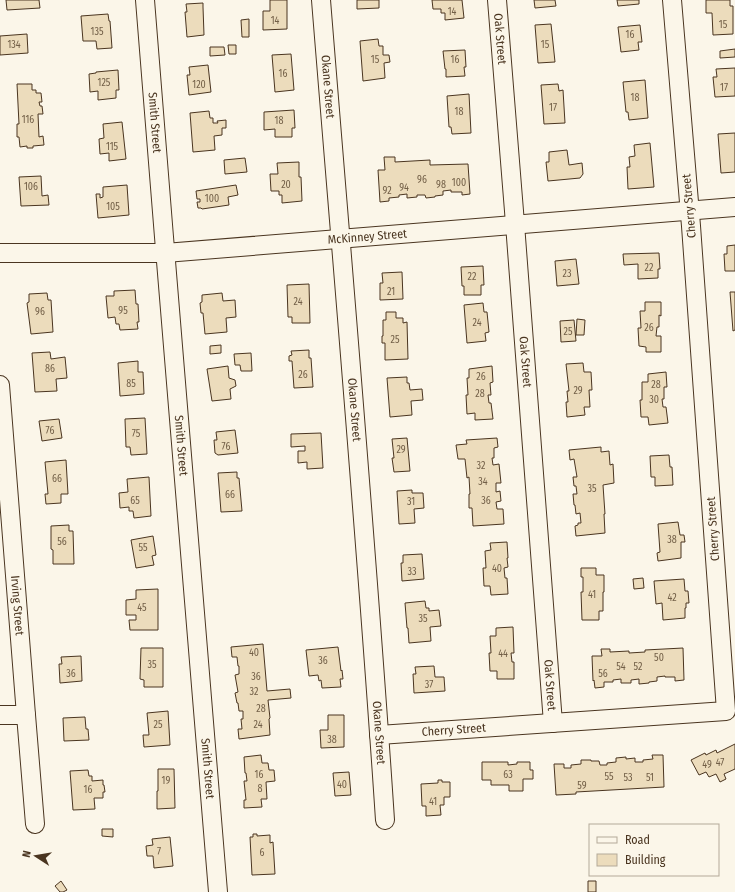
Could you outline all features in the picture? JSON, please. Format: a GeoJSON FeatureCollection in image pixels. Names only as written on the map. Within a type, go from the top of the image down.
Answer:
{"type":"FeatureCollection","features":[{"type":"Feature","properties":{"kind":"street","name":"Smith Street"},"geometry":{"type":"LineString","coordinates":[[145,0],[218,892]]}},
{"type":"Feature","properties":{"kind":"street","name":"Okane Street"},"geometry":{"type":"LineString","coordinates":[[321,0],[385,820]]}},
{"type":"Feature","properties":{"kind":"street","name":"Oak Street"},"geometry":{"type":"LineString","coordinates":[[497,0],[553,724]]}},
{"type":"Feature","properties":{"kind":"street","name":"Cherry Street"},"geometry":{"type":"LineString","coordinates":[[379,735],[726,711],[690,210],[672,0]]}},
{"type":"Feature","properties":{"kind":"street","name":"McKinney Street"},"geometry":{"type":"LineString","coordinates":[[0,253],[165,253],[735,207]]}},
{"type":"Feature","properties":{"kind":"street","name":"Irving Street"},"geometry":{"type":"LineString","coordinates":[[0,385],[35,824]]}},
{"type":"Feature","properties":{"kind":"street"},"geometry":{"type":"LineString","coordinates":[[0,715],[26,715]]}},
{"type":"Feature","properties":{"kind":"building"},"geometry":{"type":"Polygon","coordinates":[[[6,0],[39,0],[40,8],[7,10],[6,0]]]}},
{"type":"Feature","properties":{"kind":"building"},"geometry":{"type":"Polygon","coordinates":[[[270,0],[287,0],[287,29],[263,30],[263,11],[270,11],[270,0]]]}},
{"type":"Feature","properties":{"kind":"building"},"geometry":{"type":"Polygon","coordinates":[[[357,0],[379,0],[379,8],[357,9],[357,0]]]}},
{"type":"Feature","properties":{"kind":"building"},"geometry":{"type":"Polygon","coordinates":[[[432,0],[462,0],[464,18],[445,20],[445,13],[441,13],[441,9],[433,9],[432,0]]]}},
{"type":"Feature","properties":{"kind":"building"},"geometry":{"type":"Polygon","coordinates":[[[534,0],[555,0],[556,6],[535,8],[534,0]]]}},
{"type":"Feature","properties":{"kind":"building"},"geometry":{"type":"Polygon","coordinates":[[[617,0],[639,0],[639,4],[618,6],[617,0]]]}},
{"type":"Feature","properties":{"kind":"building"},"geometry":{"type":"Polygon","coordinates":[[[706,0],[730,0],[730,6],[733,6],[733,34],[713,35],[712,13],[706,13],[706,0]]]}},
{"type":"Feature","properties":{"kind":"building"},"geometry":{"type":"Polygon","coordinates":[[[203,3],[204,35],[187,37],[185,12],[187,12],[186,4],[203,3]]]}},
{"type":"Feature","properties":{"kind":"building"},"geometry":{"type":"Polygon","coordinates":[[[108,14],[112,48],[97,49],[96,41],[83,41],[81,16],[108,14]]]}},
{"type":"Feature","properties":{"kind":"building"},"geometry":{"type":"Polygon","coordinates":[[[249,19],[249,37],[242,37],[241,20],[249,19]]]}},
{"type":"Feature","properties":{"kind":"building"},"geometry":{"type":"Polygon","coordinates":[[[551,24],[555,62],[538,63],[535,25],[551,24]]]}},
{"type":"Feature","properties":{"kind":"building"},"geometry":{"type":"Polygon","coordinates":[[[640,25],[642,42],[638,42],[639,50],[621,52],[618,27],[640,25]]]}},
{"type":"Feature","properties":{"kind":"building"},"geometry":{"type":"Polygon","coordinates":[[[27,34],[28,53],[0,55],[0,36],[27,34]]]}},
{"type":"Feature","properties":{"kind":"building"},"geometry":{"type":"Polygon","coordinates":[[[378,39],[379,46],[383,46],[383,55],[389,55],[390,62],[384,63],[385,78],[363,81],[360,41],[378,39]]]}},
{"type":"Feature","properties":{"kind":"building"},"geometry":{"type":"Polygon","coordinates":[[[228,45],[236,45],[236,54],[229,54],[228,45]]]}},
{"type":"Feature","properties":{"kind":"building"},"geometry":{"type":"Polygon","coordinates":[[[210,47],[224,47],[225,55],[210,56],[210,47]]]}},
{"type":"Feature","properties":{"kind":"building"},"geometry":{"type":"Polygon","coordinates":[[[735,49],[735,57],[720,58],[720,51],[735,49]]]}},
{"type":"Feature","properties":{"kind":"building"},"geometry":{"type":"Polygon","coordinates":[[[465,50],[465,76],[446,77],[443,51],[465,50]]]}},
{"type":"Feature","properties":{"kind":"building"},"geometry":{"type":"Polygon","coordinates":[[[291,54],[294,90],[275,92],[272,55],[291,54]]]}},
{"type":"Feature","properties":{"kind":"building"},"geometry":{"type":"Polygon","coordinates":[[[208,65],[211,92],[189,95],[187,75],[190,75],[189,67],[208,65]]]}},
{"type":"Feature","properties":{"kind":"building"},"geometry":{"type":"Polygon","coordinates":[[[735,68],[735,96],[715,97],[713,77],[717,77],[716,69],[735,68]]]}},
{"type":"Feature","properties":{"kind":"building"},"geometry":{"type":"Polygon","coordinates":[[[118,70],[119,90],[116,90],[116,98],[98,100],[98,91],[90,92],[89,74],[118,70]]]}},
{"type":"Feature","properties":{"kind":"building"},"geometry":{"type":"Polygon","coordinates":[[[645,80],[648,118],[629,120],[628,112],[626,112],[623,82],[645,80]]]}},
{"type":"Feature","properties":{"kind":"building"},"geometry":{"type":"Polygon","coordinates":[[[17,84],[32,84],[32,90],[36,90],[36,93],[41,93],[42,102],[39,102],[40,106],[42,106],[43,114],[38,114],[39,137],[43,136],[44,145],[33,146],[33,148],[27,148],[27,146],[20,147],[19,137],[17,137],[17,124],[19,124],[17,84]]]}},
{"type":"Feature","properties":{"kind":"building"},"geometry":{"type":"Polygon","coordinates":[[[558,84],[559,91],[563,90],[565,123],[544,124],[541,85],[558,84]]]}},
{"type":"Feature","properties":{"kind":"building"},"geometry":{"type":"Polygon","coordinates":[[[469,94],[471,133],[452,134],[451,127],[449,127],[447,96],[469,94]]]}},
{"type":"Feature","properties":{"kind":"building"},"geometry":{"type":"Polygon","coordinates":[[[294,110],[295,128],[292,128],[292,137],[275,137],[275,129],[264,130],[264,112],[294,110]]]}},
{"type":"Feature","properties":{"kind":"building"},"geometry":{"type":"Polygon","coordinates":[[[209,111],[210,118],[213,118],[213,123],[226,120],[226,128],[222,128],[222,135],[214,136],[215,150],[193,152],[190,113],[209,111]]]}},
{"type":"Feature","properties":{"kind":"building"},"geometry":{"type":"Polygon","coordinates":[[[122,122],[126,159],[109,161],[109,153],[100,154],[99,139],[104,138],[103,124],[122,122]]]}},
{"type":"Feature","properties":{"kind":"building"},"geometry":{"type":"Polygon","coordinates":[[[735,133],[735,172],[721,173],[718,134],[735,133]]]}},
{"type":"Feature","properties":{"kind":"building"},"geometry":{"type":"Polygon","coordinates":[[[650,143],[654,187],[628,189],[627,167],[630,167],[629,157],[635,156],[634,145],[650,143]]]}},
{"type":"Feature","properties":{"kind":"building"},"geometry":{"type":"Polygon","coordinates":[[[567,150],[569,165],[582,163],[583,174],[580,178],[548,181],[546,162],[549,162],[549,152],[567,150]]]}},
{"type":"Feature","properties":{"kind":"building"},"geometry":{"type":"Polygon","coordinates":[[[384,157],[395,157],[395,162],[430,160],[430,165],[468,164],[470,194],[462,195],[462,192],[451,192],[451,190],[443,191],[443,195],[435,197],[426,198],[425,195],[417,195],[417,197],[407,198],[407,194],[389,198],[389,201],[380,202],[378,170],[385,170],[384,157]]]}},
{"type":"Feature","properties":{"kind":"building"},"geometry":{"type":"Polygon","coordinates":[[[245,158],[247,172],[225,174],[224,160],[245,158]]]}},
{"type":"Feature","properties":{"kind":"building"},"geometry":{"type":"Polygon","coordinates":[[[299,162],[302,201],[282,203],[282,195],[279,195],[279,191],[271,191],[270,174],[278,174],[277,163],[299,162]]]}},
{"type":"Feature","properties":{"kind":"building"},"geometry":{"type":"Polygon","coordinates":[[[41,176],[42,196],[48,195],[49,205],[21,206],[19,177],[41,176]]]}},
{"type":"Feature","properties":{"kind":"building"},"geometry":{"type":"Polygon","coordinates":[[[127,185],[129,215],[98,218],[96,194],[100,194],[100,198],[103,197],[103,187],[127,185]]]}},
{"type":"Feature","properties":{"kind":"building"},"geometry":{"type":"Polygon","coordinates":[[[236,185],[238,195],[228,197],[229,205],[202,209],[198,208],[197,202],[200,202],[200,199],[197,199],[196,191],[236,185]]]}},
{"type":"Feature","properties":{"kind":"building"},"geometry":{"type":"Polygon","coordinates":[[[735,245],[735,271],[725,271],[724,254],[727,254],[727,246],[735,245]]]}},
{"type":"Feature","properties":{"kind":"building"},"geometry":{"type":"Polygon","coordinates":[[[659,253],[660,269],[658,269],[658,278],[638,279],[638,264],[624,265],[623,254],[659,253]]]}},
{"type":"Feature","properties":{"kind":"building"},"geometry":{"type":"Polygon","coordinates":[[[576,259],[579,284],[557,286],[555,261],[576,259]]]}},
{"type":"Feature","properties":{"kind":"building"},"geometry":{"type":"Polygon","coordinates":[[[483,266],[484,285],[481,285],[481,295],[464,295],[461,267],[483,266]]]}},
{"type":"Feature","properties":{"kind":"building"},"geometry":{"type":"Polygon","coordinates":[[[402,272],[403,299],[380,300],[380,283],[383,283],[382,273],[402,272]]]}},
{"type":"Feature","properties":{"kind":"building"},"geometry":{"type":"Polygon","coordinates":[[[309,284],[310,323],[292,323],[292,317],[288,317],[287,285],[309,284]]]}},
{"type":"Feature","properties":{"kind":"building"},"geometry":{"type":"Polygon","coordinates":[[[135,290],[136,304],[138,304],[138,329],[120,330],[119,324],[116,324],[115,317],[108,318],[106,296],[114,296],[114,291],[135,290]]]}},
{"type":"Feature","properties":{"kind":"building"},"geometry":{"type":"Polygon","coordinates":[[[730,292],[735,292],[735,330],[733,331],[730,292]]]}},
{"type":"Feature","properties":{"kind":"building"},"geometry":{"type":"Polygon","coordinates":[[[47,293],[48,300],[51,300],[53,332],[31,334],[27,303],[29,302],[29,294],[47,293]]]}},
{"type":"Feature","properties":{"kind":"building"},"geometry":{"type":"Polygon","coordinates":[[[222,293],[223,301],[235,300],[236,317],[226,318],[227,332],[205,334],[203,313],[201,313],[200,303],[202,302],[202,295],[222,293]]]}},
{"type":"Feature","properties":{"kind":"building"},"geometry":{"type":"Polygon","coordinates":[[[645,302],[661,302],[661,316],[659,315],[659,327],[657,327],[656,336],[661,336],[661,352],[646,352],[646,347],[639,346],[638,328],[641,328],[640,311],[645,311],[645,302]]]}},
{"type":"Feature","properties":{"kind":"building"},"geometry":{"type":"Polygon","coordinates":[[[483,303],[484,312],[487,312],[489,332],[485,333],[486,341],[467,343],[464,305],[483,303]]]}},
{"type":"Feature","properties":{"kind":"building"},"geometry":{"type":"Polygon","coordinates":[[[386,312],[396,312],[396,318],[403,318],[403,323],[407,322],[408,359],[385,360],[385,343],[382,343],[382,336],[383,320],[386,320],[386,312]]]}},
{"type":"Feature","properties":{"kind":"building"},"geometry":{"type":"Polygon","coordinates":[[[577,319],[585,320],[584,335],[576,335],[577,319]]]}},
{"type":"Feature","properties":{"kind":"building"},"geometry":{"type":"Polygon","coordinates":[[[574,320],[576,341],[561,342],[560,321],[574,320]]]}},
{"type":"Feature","properties":{"kind":"building"},"geometry":{"type":"Polygon","coordinates":[[[221,345],[221,353],[210,354],[210,346],[221,345]]]}},
{"type":"Feature","properties":{"kind":"building"},"geometry":{"type":"Polygon","coordinates":[[[309,350],[313,387],[294,388],[292,361],[289,361],[289,356],[292,355],[291,351],[309,350]]]}},
{"type":"Feature","properties":{"kind":"building"},"geometry":{"type":"Polygon","coordinates":[[[50,352],[51,359],[65,357],[67,378],[56,379],[57,391],[35,392],[32,353],[50,352]]]}},
{"type":"Feature","properties":{"kind":"building"},"geometry":{"type":"Polygon","coordinates":[[[251,353],[252,371],[241,371],[240,365],[235,365],[234,354],[251,353]]]}},
{"type":"Feature","properties":{"kind":"building"},"geometry":{"type":"Polygon","coordinates":[[[138,361],[138,372],[143,372],[144,394],[120,396],[118,363],[138,361]]]}},
{"type":"Feature","properties":{"kind":"building"},"geometry":{"type":"Polygon","coordinates":[[[583,363],[584,372],[591,372],[592,390],[589,390],[590,407],[584,407],[585,415],[567,417],[566,402],[568,402],[567,391],[569,391],[566,364],[583,363]]]}},
{"type":"Feature","properties":{"kind":"building"},"geometry":{"type":"Polygon","coordinates":[[[228,366],[229,378],[235,380],[236,386],[230,389],[231,399],[212,401],[207,369],[228,366]]]}},
{"type":"Feature","properties":{"kind":"building"},"geometry":{"type":"Polygon","coordinates":[[[492,366],[493,382],[490,383],[491,395],[488,395],[489,403],[491,403],[493,419],[475,420],[475,413],[467,414],[466,395],[468,395],[467,378],[469,378],[469,369],[492,366]]]}},
{"type":"Feature","properties":{"kind":"building"},"geometry":{"type":"Polygon","coordinates":[[[666,372],[667,387],[664,387],[664,399],[662,399],[663,407],[666,407],[668,423],[649,425],[648,417],[641,417],[640,400],[642,400],[642,382],[648,382],[648,374],[666,372]]]}},
{"type":"Feature","properties":{"kind":"building"},"geometry":{"type":"Polygon","coordinates":[[[407,377],[407,383],[409,383],[410,390],[422,389],[423,400],[411,401],[412,415],[390,417],[387,378],[407,377]]]}},
{"type":"Feature","properties":{"kind":"building"},"geometry":{"type":"Polygon","coordinates":[[[145,418],[147,454],[131,455],[130,447],[126,447],[125,419],[145,418]]]}},
{"type":"Feature","properties":{"kind":"building"},"geometry":{"type":"Polygon","coordinates":[[[59,419],[62,438],[42,441],[39,421],[59,419]]]}},
{"type":"Feature","properties":{"kind":"building"},"geometry":{"type":"Polygon","coordinates":[[[235,430],[238,453],[218,455],[215,453],[214,440],[217,440],[216,432],[235,430]]]}},
{"type":"Feature","properties":{"kind":"building"},"geometry":{"type":"Polygon","coordinates":[[[321,433],[323,468],[307,469],[307,462],[298,463],[298,451],[305,451],[305,446],[291,447],[291,434],[321,433]]]}},
{"type":"Feature","properties":{"kind":"building"},"geometry":{"type":"Polygon","coordinates":[[[407,438],[410,471],[394,472],[392,439],[407,438]]]}},
{"type":"Feature","properties":{"kind":"building"},"geometry":{"type":"Polygon","coordinates":[[[497,438],[498,447],[494,448],[494,458],[492,458],[493,465],[499,464],[501,483],[496,483],[496,492],[500,491],[501,501],[496,502],[497,509],[503,509],[504,524],[473,526],[472,508],[469,508],[469,477],[467,478],[465,459],[458,459],[456,445],[467,444],[466,440],[497,438]]]}},
{"type":"Feature","properties":{"kind":"building"},"geometry":{"type":"Polygon","coordinates":[[[601,447],[601,452],[609,451],[610,465],[613,464],[614,483],[603,485],[605,533],[576,536],[575,526],[578,525],[578,523],[581,523],[580,513],[576,514],[574,505],[573,494],[577,494],[573,477],[577,477],[574,459],[570,460],[569,450],[601,447]]]}},
{"type":"Feature","properties":{"kind":"building"},"geometry":{"type":"Polygon","coordinates":[[[669,455],[670,467],[672,467],[673,485],[655,486],[655,477],[651,477],[650,456],[669,455]]]}},
{"type":"Feature","properties":{"kind":"building"},"geometry":{"type":"Polygon","coordinates":[[[66,460],[68,494],[61,494],[61,503],[46,504],[45,494],[48,494],[45,462],[66,460]]]}},
{"type":"Feature","properties":{"kind":"building"},"geometry":{"type":"Polygon","coordinates":[[[237,472],[237,478],[239,478],[242,511],[221,512],[218,473],[237,472]]]}},
{"type":"Feature","properties":{"kind":"building"},"geometry":{"type":"Polygon","coordinates":[[[149,477],[151,516],[134,518],[133,511],[129,511],[129,507],[120,508],[119,493],[128,492],[127,479],[149,477]]]}},
{"type":"Feature","properties":{"kind":"building"},"geometry":{"type":"Polygon","coordinates":[[[412,490],[412,493],[423,493],[424,508],[414,509],[415,523],[399,524],[397,491],[412,490]]]}},
{"type":"Feature","properties":{"kind":"building"},"geometry":{"type":"Polygon","coordinates":[[[678,522],[680,535],[684,535],[685,542],[681,542],[681,558],[658,561],[657,553],[660,552],[658,524],[678,522]]]}},
{"type":"Feature","properties":{"kind":"building"},"geometry":{"type":"Polygon","coordinates":[[[69,525],[69,531],[73,531],[74,564],[53,564],[53,550],[51,549],[51,526],[69,525]]]}},
{"type":"Feature","properties":{"kind":"building"},"geometry":{"type":"Polygon","coordinates":[[[153,536],[156,555],[152,556],[154,565],[136,568],[131,540],[153,536]]]}},
{"type":"Feature","properties":{"kind":"building"},"geometry":{"type":"Polygon","coordinates":[[[507,542],[508,567],[504,568],[505,578],[507,578],[508,594],[491,595],[490,586],[484,586],[483,568],[486,568],[485,551],[491,550],[490,543],[507,542]]]}},
{"type":"Feature","properties":{"kind":"building"},"geometry":{"type":"Polygon","coordinates":[[[422,554],[424,579],[402,581],[401,563],[403,563],[403,555],[422,554]]]}},
{"type":"Feature","properties":{"kind":"building"},"geometry":{"type":"Polygon","coordinates":[[[581,568],[596,568],[596,575],[604,575],[603,611],[599,611],[599,620],[582,620],[581,592],[583,592],[583,577],[581,577],[581,568]]]}},
{"type":"Feature","properties":{"kind":"building"},"geometry":{"type":"Polygon","coordinates":[[[643,578],[644,588],[634,589],[633,579],[643,578]]]}},
{"type":"Feature","properties":{"kind":"building"},"geometry":{"type":"Polygon","coordinates":[[[684,579],[685,591],[688,591],[689,603],[686,603],[685,618],[663,620],[662,603],[656,604],[654,581],[684,579]]]}},
{"type":"Feature","properties":{"kind":"building"},"geometry":{"type":"Polygon","coordinates":[[[158,589],[158,630],[130,630],[129,620],[136,620],[136,615],[126,615],[126,600],[136,599],[136,590],[158,589]]]}},
{"type":"Feature","properties":{"kind":"building"},"geometry":{"type":"Polygon","coordinates":[[[425,601],[426,608],[429,608],[429,611],[439,610],[441,626],[430,627],[431,641],[409,643],[405,603],[425,601]]]}},
{"type":"Feature","properties":{"kind":"building"},"geometry":{"type":"Polygon","coordinates":[[[513,627],[514,653],[511,653],[512,662],[514,662],[514,679],[497,679],[497,671],[490,671],[490,636],[496,636],[496,628],[513,627]]]}},
{"type":"Feature","properties":{"kind":"building"},"geometry":{"type":"Polygon","coordinates":[[[263,644],[267,691],[290,689],[291,698],[268,700],[270,735],[239,739],[238,729],[242,729],[241,719],[243,719],[243,711],[239,711],[235,693],[238,692],[235,675],[239,674],[239,666],[237,657],[232,657],[231,647],[263,644]]]}},
{"type":"Feature","properties":{"kind":"building"},"geometry":{"type":"Polygon","coordinates":[[[338,647],[343,679],[340,679],[341,687],[322,688],[321,680],[319,681],[318,675],[309,676],[306,650],[338,647]]]}},
{"type":"Feature","properties":{"kind":"building"},"geometry":{"type":"Polygon","coordinates":[[[141,648],[163,648],[163,687],[144,687],[144,680],[140,679],[141,648]]]}},
{"type":"Feature","properties":{"kind":"building"},"geometry":{"type":"Polygon","coordinates":[[[683,648],[684,680],[675,681],[675,677],[665,676],[657,677],[657,681],[639,684],[639,679],[631,680],[631,683],[621,683],[621,679],[613,680],[613,682],[604,682],[604,687],[595,688],[594,680],[593,681],[592,656],[602,656],[601,649],[610,649],[610,652],[629,651],[629,653],[645,652],[645,650],[683,648]]]}},
{"type":"Feature","properties":{"kind":"building"},"geometry":{"type":"Polygon","coordinates":[[[81,656],[82,681],[60,683],[59,664],[62,664],[61,657],[81,656]]]}},
{"type":"Feature","properties":{"kind":"building"},"geometry":{"type":"Polygon","coordinates":[[[434,666],[435,677],[444,677],[445,691],[414,693],[413,674],[416,674],[415,667],[434,666]]]}},
{"type":"Feature","properties":{"kind":"building"},"geometry":{"type":"Polygon","coordinates":[[[168,711],[170,745],[144,747],[143,735],[149,735],[147,713],[168,711]]]}},
{"type":"Feature","properties":{"kind":"building"},"geometry":{"type":"Polygon","coordinates":[[[328,715],[344,715],[344,747],[321,748],[320,730],[328,730],[328,715]]]}},
{"type":"Feature","properties":{"kind":"building"},"geometry":{"type":"Polygon","coordinates":[[[85,717],[89,740],[64,741],[63,718],[85,717]]]}},
{"type":"Feature","properties":{"kind":"building"},"geometry":{"type":"Polygon","coordinates":[[[735,744],[735,769],[724,774],[726,779],[720,782],[716,774],[709,777],[706,772],[699,775],[691,760],[705,753],[706,755],[716,750],[717,753],[735,744]]]}},
{"type":"Feature","properties":{"kind":"building"},"geometry":{"type":"Polygon","coordinates":[[[261,755],[262,763],[268,763],[269,770],[274,770],[275,781],[266,782],[267,799],[261,799],[262,807],[244,808],[244,800],[246,800],[244,781],[247,781],[244,757],[261,755]]]}},
{"type":"Feature","properties":{"kind":"building"},"geometry":{"type":"Polygon","coordinates":[[[652,755],[663,755],[664,787],[576,792],[576,794],[556,795],[554,764],[564,764],[564,768],[571,768],[571,765],[581,764],[581,760],[591,760],[599,761],[600,765],[607,765],[607,763],[616,762],[616,758],[626,757],[626,759],[635,758],[635,762],[643,762],[643,760],[653,759],[652,755]]]}},
{"type":"Feature","properties":{"kind":"building"},"geometry":{"type":"Polygon","coordinates":[[[482,762],[508,762],[508,765],[517,764],[517,762],[530,762],[530,770],[533,770],[533,779],[523,779],[523,791],[509,791],[509,785],[491,785],[491,780],[482,780],[482,762]]]}},
{"type":"Feature","properties":{"kind":"building"},"geometry":{"type":"Polygon","coordinates":[[[158,769],[174,769],[175,808],[157,809],[158,769]]]}},
{"type":"Feature","properties":{"kind":"building"},"geometry":{"type":"Polygon","coordinates":[[[88,770],[89,776],[92,776],[92,781],[103,780],[105,792],[103,792],[103,798],[94,798],[95,809],[73,810],[70,771],[88,770]]]}},
{"type":"Feature","properties":{"kind":"building"},"geometry":{"type":"Polygon","coordinates":[[[349,772],[351,795],[335,796],[333,773],[349,772]]]}},
{"type":"Feature","properties":{"kind":"building"},"geometry":{"type":"Polygon","coordinates":[[[438,780],[442,780],[442,782],[450,782],[450,797],[444,797],[444,805],[440,805],[441,815],[426,816],[426,806],[422,806],[421,784],[438,783],[438,780]]]}},
{"type":"Feature","properties":{"kind":"building"},"geometry":{"type":"Polygon","coordinates":[[[102,829],[113,829],[113,837],[102,836],[102,829]]]}},
{"type":"Feature","properties":{"kind":"building"},"geometry":{"type":"Polygon","coordinates":[[[253,834],[257,834],[257,836],[270,835],[270,843],[273,842],[275,874],[252,875],[250,837],[253,837],[253,834]]]}},
{"type":"Feature","properties":{"kind":"building"},"geometry":{"type":"Polygon","coordinates":[[[170,837],[173,866],[154,868],[153,856],[147,856],[146,846],[153,845],[152,839],[170,837]]]}},
{"type":"Feature","properties":{"kind":"building"},"geometry":{"type":"Polygon","coordinates":[[[61,881],[67,890],[63,892],[60,892],[55,886],[61,881]]]}},
{"type":"Feature","properties":{"kind":"building"},"geometry":{"type":"Polygon","coordinates":[[[588,881],[596,881],[596,892],[588,892],[588,881]]]}}]}
